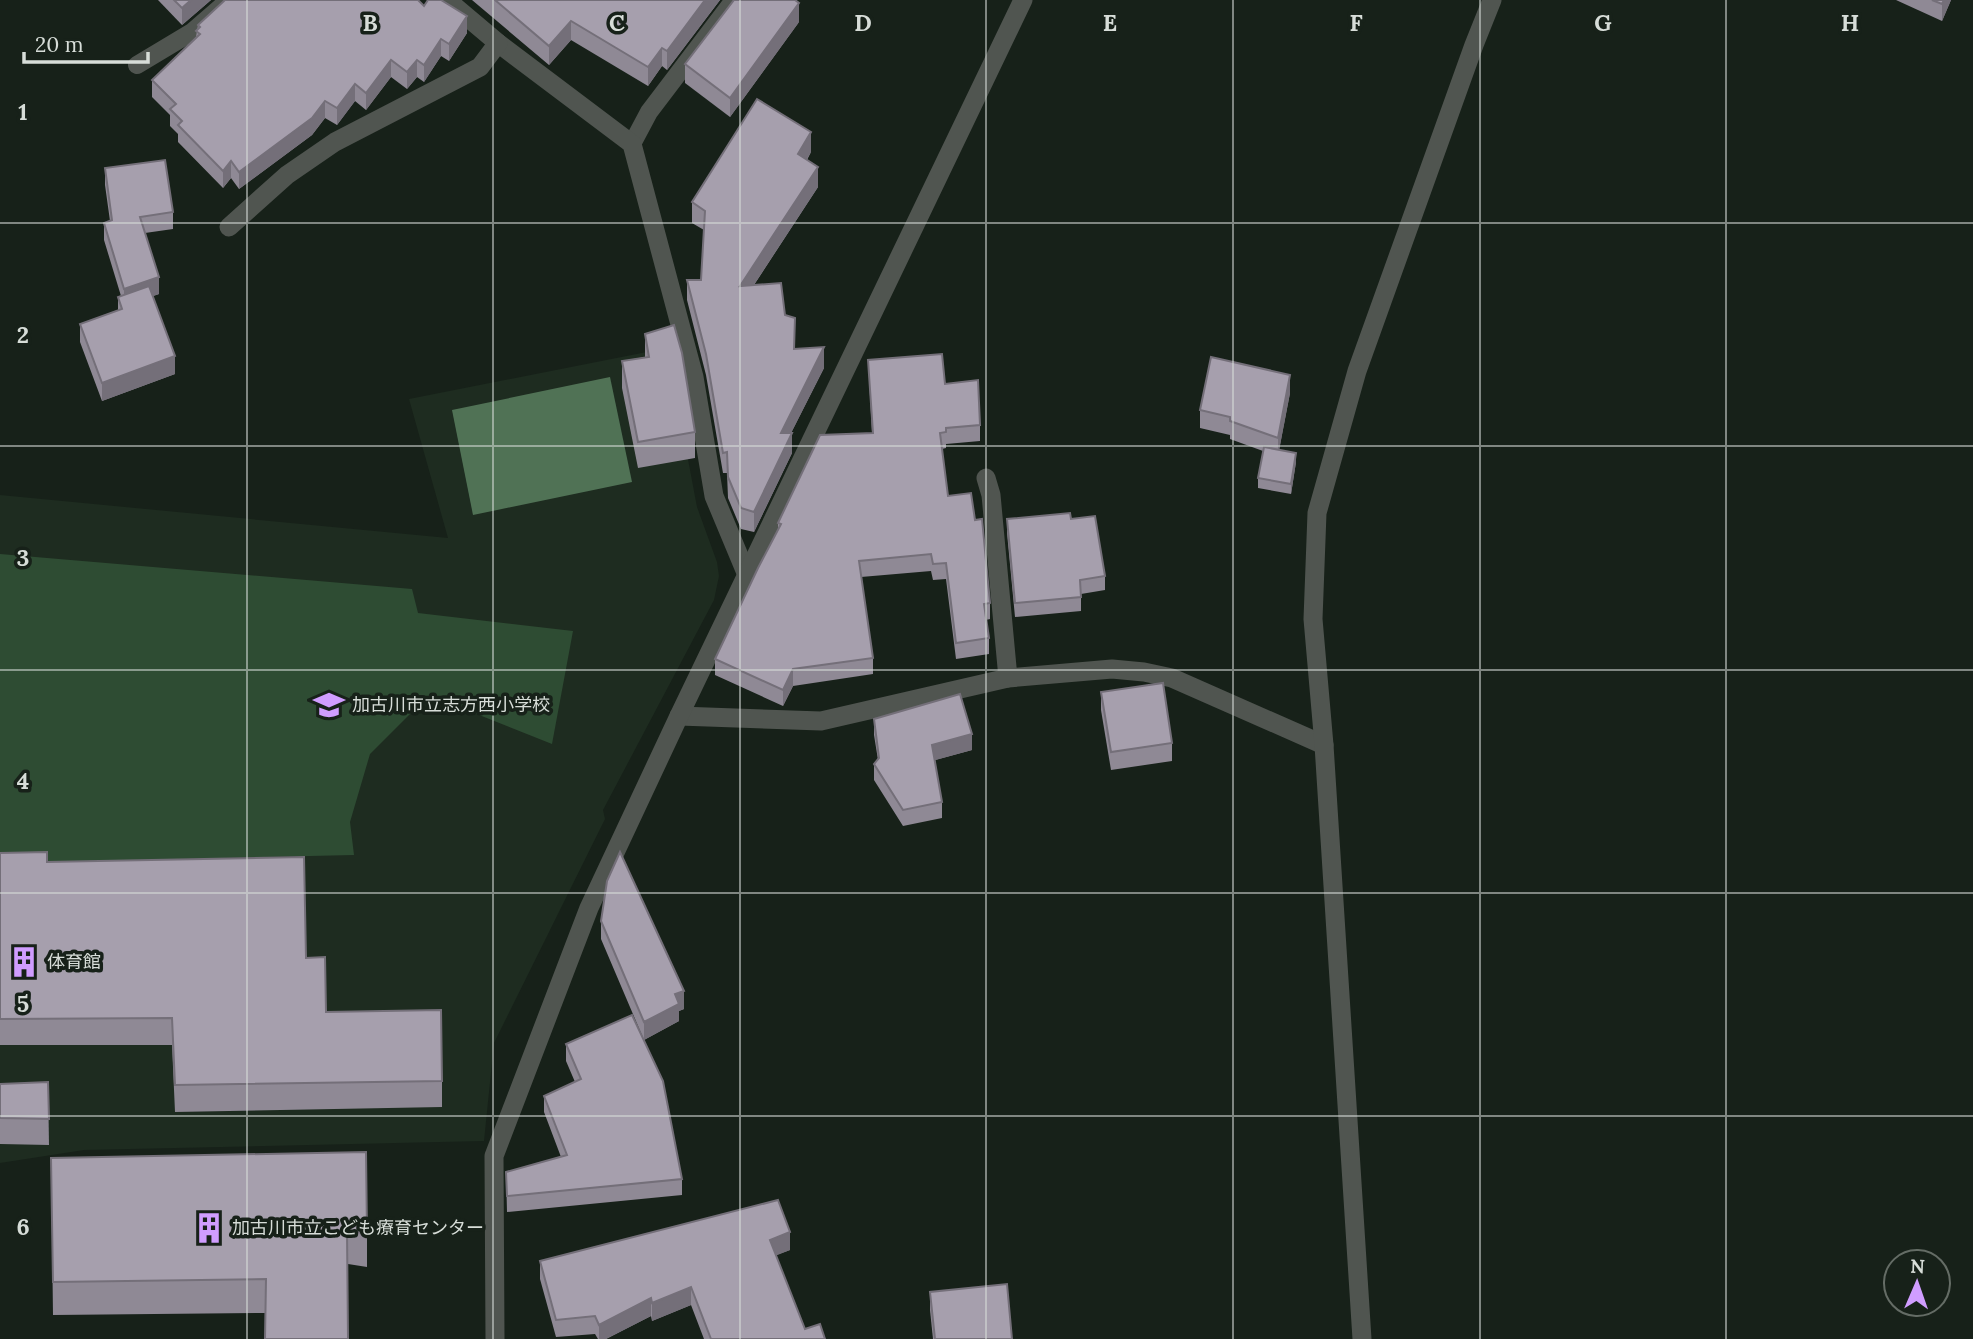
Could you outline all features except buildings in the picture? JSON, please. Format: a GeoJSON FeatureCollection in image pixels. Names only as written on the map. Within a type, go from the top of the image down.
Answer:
{"type":"FeatureCollection","features":[{"type":"Feature","properties":{"kind":"street"},"geometry":{"type":"LineString","coordinates":[[447,0],[498,43],[632,144],[694,377],[714,496],[747,575]]}},
{"type":"Feature","properties":{"kind":"street"},"geometry":{"type":"LineString","coordinates":[[495,1339],[494,1156],[589,908],[678,716],[1023,0]]}},
{"type":"Feature","properties":{"kind":"street"},"geometry":{"type":"LineString","coordinates":[[1362,1339],[1324,745],[1313,619],[1317,513],[1357,371],[1492,0]]}},
{"type":"Feature","properties":{"kind":"street"},"geometry":{"type":"LineString","coordinates":[[229,227],[287,175],[335,142],[480,67],[498,43]]}},
{"type":"Feature","properties":{"kind":"street"},"geometry":{"type":"LineString","coordinates":[[986,478],[991,495],[1008,678]]}},
{"type":"Feature","properties":{"kind":"street"},"geometry":{"type":"LineString","coordinates":[[678,716],[821,721],[1008,678],[1112,669],[1172,678],[1324,745]]}},
{"type":"Feature","properties":{"kind":"lane"},"geometry":{"type":"LineString","coordinates":[[137,65],[192,32],[229,0]]}},
{"type":"Feature","properties":{"kind":"lane"},"geometry":{"type":"LineString","coordinates":[[632,144],[649,112],[734,0]]}},
{"type":"Feature","properties":{"kind":"shaded area","name":"加古川市立志方西小学校"},"geometry":{"type":"Polygon","coordinates":[[[667,348],[697,507],[717,562],[719,576],[714,600],[603,810],[605,819],[494,1043],[484,1141],[84,1150],[0,1163],[0,495],[448,538],[409,399],[667,348]]]}},
{"type":"Feature","properties":{"kind":"shaded area"},"geometry":{"type":"Polygon","coordinates":[[[610,377],[632,482],[473,515],[452,410],[610,377]]]}},
{"type":"Feature","properties":{"kind":"shaded area"},"geometry":{"type":"Polygon","coordinates":[[[0,554],[412,589],[418,613],[573,631],[552,744],[439,699],[415,709],[370,754],[350,822],[354,855],[0,863],[0,554]]]}},
{"type":"Feature","properties":{"kind":"place","name":"加古川市立志方西小学校"},"geometry":{"type":"Point","coordinates":[329,705]}},
{"type":"Feature","properties":{"kind":"place","name":"体育館"},"geometry":{"type":"Point","coordinates":[24,962]}},
{"type":"Feature","properties":{"kind":"place","name":"加古川市立こども療育センター"},"geometry":{"type":"Point","coordinates":[209,1228]}}]}
